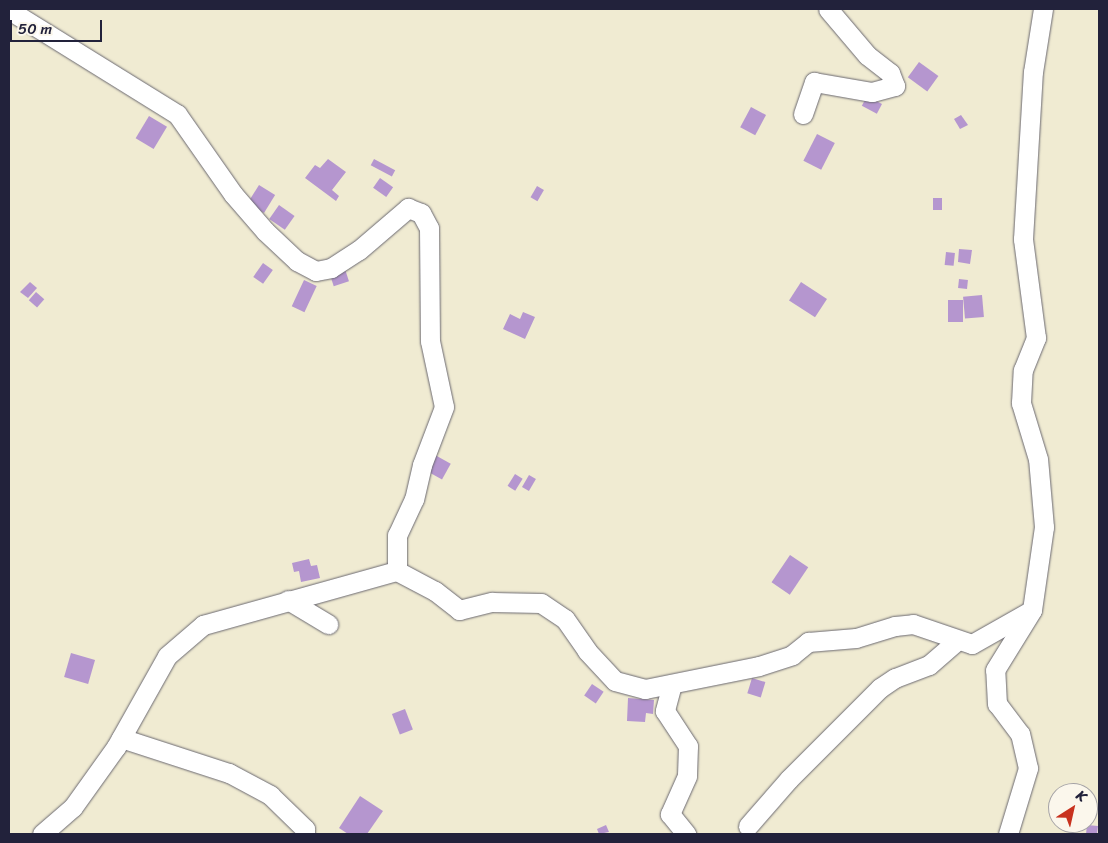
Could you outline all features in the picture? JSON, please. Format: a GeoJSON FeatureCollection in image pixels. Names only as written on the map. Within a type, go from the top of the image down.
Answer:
{"type":"FeatureCollection","features":[{"type":"Feature","properties":{"kind":"street"},"geometry":{"type":"LineString","coordinates":[[803,114],[814,82],[872,92],[895,86],[890,72],[867,55],[828,9]]}},
{"type":"Feature","properties":{"kind":"street"},"geometry":{"type":"LineString","coordinates":[[1008,834],[1028,768],[1020,734],[997,704],[995,670],[1032,610],[1044,527],[1038,459],[1021,403],[1023,370],[1036,338],[1023,239],[1033,72],[1043,9]]}},
{"type":"Feature","properties":{"kind":"street"},"geometry":{"type":"LineString","coordinates":[[9,10],[176,114],[234,194],[265,231],[297,261],[316,271],[331,268],[359,250],[408,208],[421,213],[429,228],[430,341],[444,407],[422,465],[414,499],[397,534],[397,571]]}},
{"type":"Feature","properties":{"kind":"street"},"geometry":{"type":"LineString","coordinates":[[42,834],[73,807],[121,738],[168,656],[204,625],[397,571],[435,591],[459,610],[492,602],[541,603],[565,619],[587,651],[615,681],[645,689],[759,666],[792,655],[808,642],[856,638],[895,626],[913,624],[972,644],[1032,610]]}},
{"type":"Feature","properties":{"kind":"street"},"geometry":{"type":"LineString","coordinates":[[288,600],[328,624]]}},
{"type":"Feature","properties":{"kind":"street"},"geometry":{"type":"LineString","coordinates":[[748,826],[789,779],[880,688],[895,678],[929,665],[958,640]]}},
{"type":"Feature","properties":{"kind":"street"},"geometry":{"type":"LineString","coordinates":[[672,684],[665,711],[688,746],[687,776],[670,814],[686,834]]}},
{"type":"Feature","properties":{"kind":"street"},"geometry":{"type":"LineString","coordinates":[[121,738],[229,773],[270,795],[305,829],[305,834]]}},
{"type":"Feature","properties":{"kind":"building"},"geometry":{"type":"Polygon","coordinates":[[[919,62],[938,76],[927,91],[908,77],[919,62]]]}},
{"type":"Feature","properties":{"kind":"building"},"geometry":{"type":"Polygon","coordinates":[[[867,96],[882,104],[877,114],[862,106],[867,96]]]}},
{"type":"Feature","properties":{"kind":"building"},"geometry":{"type":"Polygon","coordinates":[[[751,107],[766,115],[755,135],[740,127],[751,107]]]}},
{"type":"Feature","properties":{"kind":"building"},"geometry":{"type":"Polygon","coordinates":[[[961,115],[968,125],[960,129],[954,119],[961,115]]]}},
{"type":"Feature","properties":{"kind":"building"},"geometry":{"type":"Polygon","coordinates":[[[149,116],[167,127],[154,149],[136,138],[149,116]]]}},
{"type":"Feature","properties":{"kind":"building"},"geometry":{"type":"Polygon","coordinates":[[[817,134],[835,143],[821,170],[803,161],[817,134]]]}},
{"type":"Feature","properties":{"kind":"building"},"geometry":{"type":"Polygon","coordinates":[[[328,159],[346,172],[332,190],[339,196],[336,201],[305,178],[315,165],[320,168],[328,159]]]}},
{"type":"Feature","properties":{"kind":"building"},"geometry":{"type":"Polygon","coordinates":[[[374,159],[395,170],[392,176],[371,165],[374,159]]]}},
{"type":"Feature","properties":{"kind":"building"},"geometry":{"type":"Polygon","coordinates":[[[380,178],[393,187],[386,197],[373,188],[380,178]]]}},
{"type":"Feature","properties":{"kind":"building"},"geometry":{"type":"Polygon","coordinates":[[[259,185],[275,195],[264,213],[248,203],[259,185]]]}},
{"type":"Feature","properties":{"kind":"building"},"geometry":{"type":"Polygon","coordinates":[[[537,186],[544,190],[537,201],[530,197],[537,186]]]}},
{"type":"Feature","properties":{"kind":"building"},"geometry":{"type":"Polygon","coordinates":[[[933,198],[942,198],[942,210],[933,210],[933,198]]]}},
{"type":"Feature","properties":{"kind":"building"},"geometry":{"type":"Polygon","coordinates":[[[279,205],[295,216],[285,230],[269,219],[279,205]]]}},
{"type":"Feature","properties":{"kind":"building"},"geometry":{"type":"Polygon","coordinates":[[[959,249],[972,250],[970,264],[958,262],[959,249]]]}},
{"type":"Feature","properties":{"kind":"building"},"geometry":{"type":"Polygon","coordinates":[[[946,252],[955,253],[954,266],[945,265],[946,252]]]}},
{"type":"Feature","properties":{"kind":"building"},"geometry":{"type":"Polygon","coordinates":[[[263,263],[273,270],[263,284],[253,277],[263,263]]]}},
{"type":"Feature","properties":{"kind":"building"},"geometry":{"type":"Polygon","coordinates":[[[344,266],[349,281],[334,286],[329,271],[344,266]]]}},
{"type":"Feature","properties":{"kind":"building"},"geometry":{"type":"Polygon","coordinates":[[[959,279],[968,280],[967,289],[958,288],[959,279]]]}},
{"type":"Feature","properties":{"kind":"building"},"geometry":{"type":"Polygon","coordinates":[[[304,280],[317,286],[304,312],[292,306],[304,280]]]}},
{"type":"Feature","properties":{"kind":"building"},"geometry":{"type":"Polygon","coordinates":[[[30,282],[37,288],[28,298],[20,292],[30,282]]]}},
{"type":"Feature","properties":{"kind":"building"},"geometry":{"type":"Polygon","coordinates":[[[801,282],[827,299],[815,317],[789,300],[801,282]]]}},
{"type":"Feature","properties":{"kind":"building"},"geometry":{"type":"Polygon","coordinates":[[[36,292],[44,299],[37,308],[29,300],[36,292]]]}},
{"type":"Feature","properties":{"kind":"building"},"geometry":{"type":"Polygon","coordinates":[[[982,295],[984,317],[965,319],[963,297],[982,295]]]}},
{"type":"Feature","properties":{"kind":"building"},"geometry":{"type":"Polygon","coordinates":[[[948,300],[963,300],[963,322],[948,322],[948,300]]]}},
{"type":"Feature","properties":{"kind":"building"},"geometry":{"type":"Polygon","coordinates":[[[523,312],[535,317],[525,339],[503,329],[510,314],[520,319],[523,312]]]}},
{"type":"Feature","properties":{"kind":"building"},"geometry":{"type":"Polygon","coordinates":[[[435,455],[451,464],[442,479],[426,471],[435,455]]]}},
{"type":"Feature","properties":{"kind":"building"},"geometry":{"type":"Polygon","coordinates":[[[515,474],[523,479],[515,491],[508,486],[515,474]]]}},
{"type":"Feature","properties":{"kind":"building"},"geometry":{"type":"Polygon","coordinates":[[[529,475],[536,479],[529,491],[522,487],[529,475]]]}},
{"type":"Feature","properties":{"kind":"building"},"geometry":{"type":"Polygon","coordinates":[[[790,555],[808,567],[790,595],[772,582],[790,555]]]}},
{"type":"Feature","properties":{"kind":"building"},"geometry":{"type":"Polygon","coordinates":[[[309,559],[311,566],[317,565],[320,578],[301,582],[299,571],[294,572],[292,563],[309,559]]]}},
{"type":"Feature","properties":{"kind":"building"},"geometry":{"type":"Polygon","coordinates":[[[71,653],[95,660],[88,684],[64,677],[71,653]]]}},
{"type":"Feature","properties":{"kind":"building"},"geometry":{"type":"Polygon","coordinates":[[[752,678],[765,682],[761,697],[747,693],[752,678]]]}},
{"type":"Feature","properties":{"kind":"building"},"geometry":{"type":"Polygon","coordinates":[[[592,684],[604,692],[596,703],[584,696],[592,684]]]}},
{"type":"Feature","properties":{"kind":"building"},"geometry":{"type":"Polygon","coordinates":[[[628,698],[654,700],[653,714],[646,713],[645,722],[627,721],[628,698]]]}},
{"type":"Feature","properties":{"kind":"building"},"geometry":{"type":"Polygon","coordinates":[[[405,709],[413,730],[400,735],[392,714],[405,709]]]}},
{"type":"Feature","properties":{"kind":"building"},"geometry":{"type":"Polygon","coordinates":[[[360,796],[383,811],[367,834],[348,834],[339,828],[360,796]]]}},
{"type":"Feature","properties":{"kind":"building"},"geometry":{"type":"Polygon","coordinates":[[[606,825],[609,832],[599,834],[597,829],[606,825]]]}}]}
